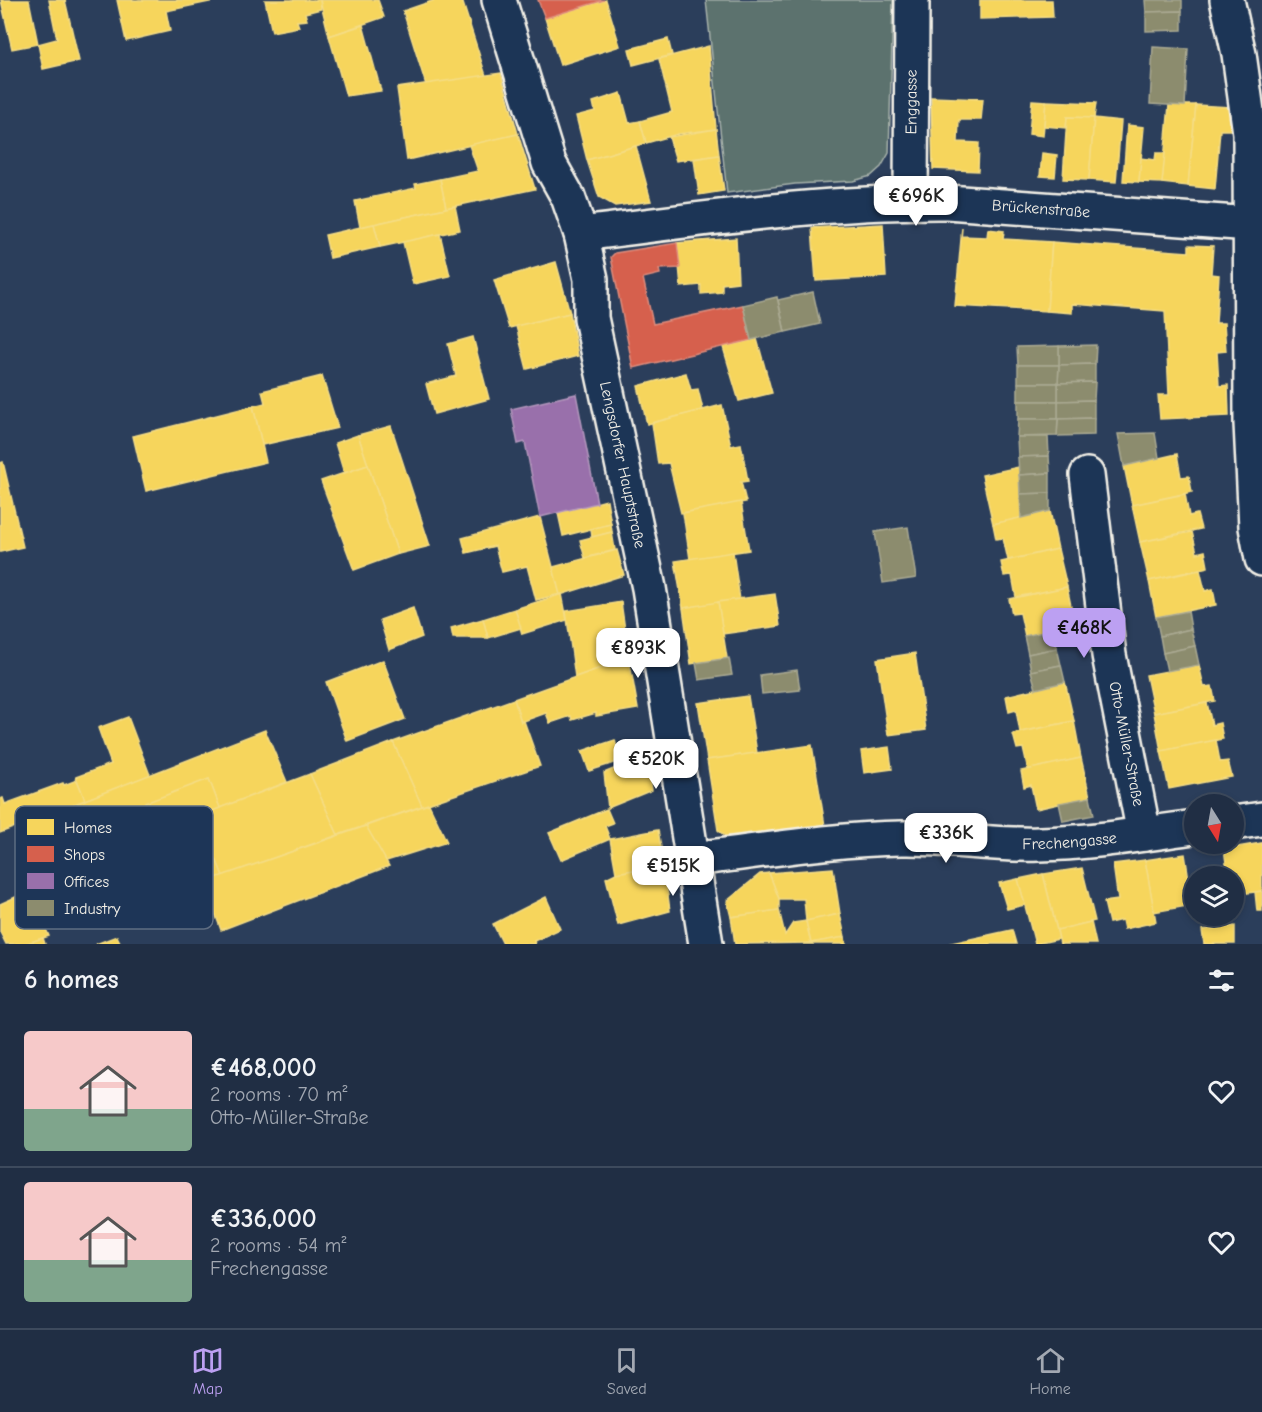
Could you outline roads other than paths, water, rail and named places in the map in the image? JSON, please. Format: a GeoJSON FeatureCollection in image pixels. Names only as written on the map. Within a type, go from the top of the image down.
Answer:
{"type":"FeatureCollection","features":[{"type":"Feature","properties":{"kind":"street","name":"Lengsdorfer Hauptstraße"},"geometry":{"type":"LineString","coordinates":[[499,0],[549,163],[568,197],[581,234],[591,279],[591,318],[650,588],[693,859],[697,939]]}},
{"type":"Feature","properties":{"kind":"street","name":"Enggasse"},"geometry":{"type":"LineString","coordinates":[[911,202],[912,0]]}},
{"type":"Feature","properties":{"kind":"street"},"geometry":{"type":"LineString","coordinates":[[1227,0],[1239,54],[1250,133],[1251,423],[1256,527],[1262,559]]}},
{"type":"Feature","properties":{"kind":"street","name":"Brückenstraße"},"geometry":{"type":"LineString","coordinates":[[581,234],[781,209],[911,202],[947,202],[1251,224]]}},
{"type":"Feature","properties":{"kind":"street","name":"Otto-Müller-Straße"},"geometry":{"type":"LineString","coordinates":[[1087,475],[1110,655],[1144,834]]}},
{"type":"Feature","properties":{"kind":"street"},"geometry":{"type":"LineString","coordinates":[[1244,821],[1262,819]]}},
{"type":"Feature","properties":{"kind":"street","name":"Frechengasse"},"geometry":{"type":"LineString","coordinates":[[693,859],[901,838],[1039,844],[1184,828]]}}]}
